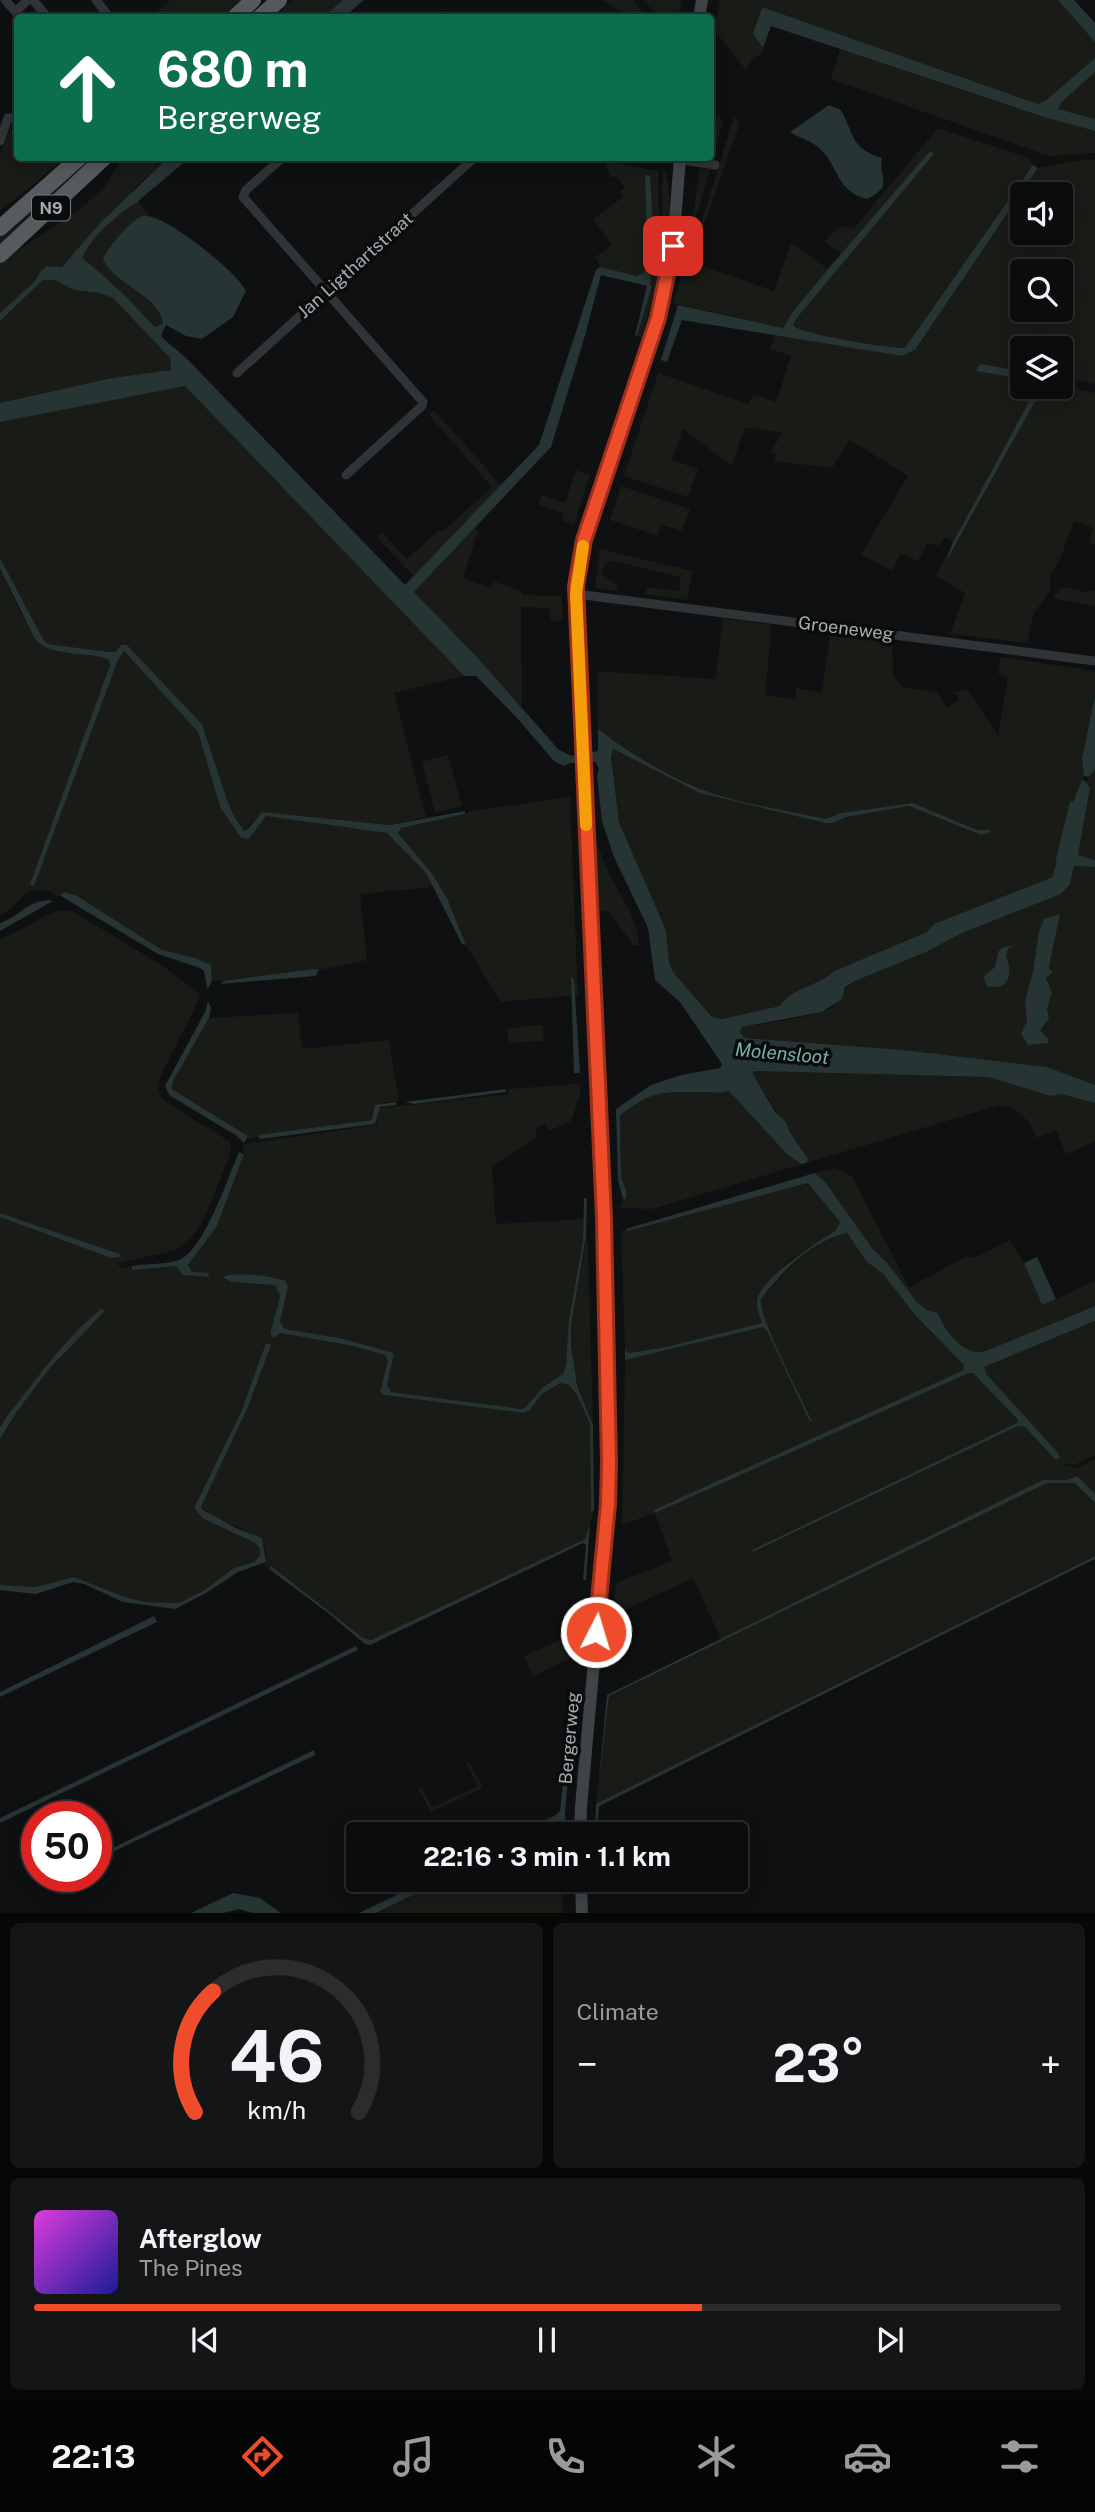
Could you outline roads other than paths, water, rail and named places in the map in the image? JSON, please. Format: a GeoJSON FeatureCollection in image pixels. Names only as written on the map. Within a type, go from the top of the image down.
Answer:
{"type":"FeatureCollection","features":[{"type":"Feature","properties":{"kind":"highway"},"geometry":{"type":"LineString","coordinates":[[238,14],[253,0]]}},
{"type":"Feature","properties":{"kind":"highway"},"geometry":{"type":"LineString","coordinates":[[264,14],[281,0]]}},
{"type":"Feature","properties":{"kind":"highway","name":"N9"},"geometry":{"type":"LineString","coordinates":[[0,228],[76,161]]}},
{"type":"Feature","properties":{"kind":"highway","name":"N9"},"geometry":{"type":"LineString","coordinates":[[0,255],[101,161]]}},
{"type":"Feature","properties":{"kind":"main road","name":"Bergerweg"},"geometry":{"type":"LineString","coordinates":[[580,1822],[608,1504],[609,1463],[604,1218],[583,758],[587,595],[582,548],[663,298],[673,246],[678,161]]}},
{"type":"Feature","properties":{"kind":"main road"},"geometry":{"type":"LineString","coordinates":[[581,1892],[582,1913]]}},
{"type":"Feature","properties":{"kind":"street"},"geometry":{"type":"LineString","coordinates":[[5,0],[17,14]]}},
{"type":"Feature","properties":{"kind":"street"},"geometry":{"type":"LineString","coordinates":[[19,14],[31,0],[43,14]]}},
{"type":"Feature","properties":{"kind":"street"},"geometry":{"type":"LineString","coordinates":[[96,0],[107,14]]}},
{"type":"Feature","properties":{"kind":"street"},"geometry":{"type":"LineString","coordinates":[[0,110],[13,118],[0,141]]}},
{"type":"Feature","properties":{"kind":"street"},"geometry":{"type":"LineString","coordinates":[[279,161],[246,190],[243,197],[423,402],[422,406],[346,475]]}},
{"type":"Feature","properties":{"kind":"street","name":"Jan Ligthartstraat"},"geometry":{"type":"LineString","coordinates":[[237,373],[471,161]]}},
{"type":"Feature","properties":{"kind":"street","name":"Bergerweg"},"geometry":{"type":"LineString","coordinates":[[694,161],[715,165]]}},
{"type":"Feature","properties":{"kind":"street","name":"Groeneweg"},"geometry":{"type":"LineString","coordinates":[[587,595],[1095,661]]}},
{"type":"Feature","properties":{"kind":"water"},"geometry":{"type":"Polygon","coordinates":[[[343,0],[364,0],[348,14],[327,14],[343,0]]]}},
{"type":"Feature","properties":{"kind":"water"},"geometry":{"type":"Polygon","coordinates":[[[1058,0],[1074,0],[1095,23],[1095,42],[1058,0]]]}},
{"type":"Feature","properties":{"kind":"water"},"geometry":{"type":"Polygon","coordinates":[[[762,7],[1038,104],[1095,58],[1095,72],[1062,102],[1058,109],[1095,119],[1095,131],[1047,118],[771,26],[763,48],[753,34],[762,7]]]}},
{"type":"Feature","properties":{"kind":"water"},"geometry":{"type":"Polygon","coordinates":[[[829,105],[841,110],[855,140],[864,150],[882,158],[883,185],[881,190],[867,199],[843,184],[819,148],[790,132],[829,105]]]}},
{"type":"Feature","properties":{"kind":"water"},"geometry":{"type":"Polygon","coordinates":[[[930,151],[934,154],[796,319],[793,326],[847,340],[905,348],[1010,198],[1010,209],[915,350],[902,356],[682,320],[667,362],[661,360],[678,305],[783,328],[828,269],[930,151]]]}},
{"type":"Feature","properties":{"kind":"water","name":"Molensloot"},"geometry":{"type":"Polygon","coordinates":[[[165,161],[185,161],[97,235],[82,258],[120,291],[155,327],[163,323],[153,304],[116,276],[103,259],[126,228],[138,218],[153,217],[182,233],[215,258],[240,282],[246,291],[233,317],[202,339],[186,336],[166,325],[161,336],[189,361],[405,585],[539,445],[596,270],[600,267],[637,276],[644,273],[645,175],[650,176],[654,245],[652,286],[637,336],[635,335],[647,286],[601,275],[551,447],[414,592],[475,655],[559,750],[571,756],[598,751],[598,729],[634,755],[673,777],[731,799],[826,819],[840,813],[913,803],[977,830],[991,832],[981,835],[909,806],[825,823],[700,793],[613,749],[611,757],[619,822],[666,930],[669,962],[673,972],[712,1017],[722,1019],[780,1006],[791,995],[834,971],[927,932],[934,924],[1053,877],[1070,801],[1073,802],[1082,780],[1086,782],[1090,788],[1078,855],[1095,860],[1095,867],[1074,866],[1070,884],[1061,894],[962,933],[926,952],[855,981],[845,987],[842,999],[822,1012],[742,1027],[740,1032],[744,1038],[904,1050],[1047,1067],[1095,1085],[1095,1103],[1061,1094],[1051,1096],[988,1077],[754,1071],[753,1074],[775,1112],[786,1122],[808,1159],[807,1163],[801,1164],[786,1153],[729,1091],[658,1094],[620,1115],[621,1178],[626,1190],[626,1199],[623,1199],[618,1180],[616,1109],[651,1085],[681,1075],[720,1068],[722,1064],[680,1002],[655,980],[648,928],[614,857],[602,821],[597,776],[599,770],[596,762],[570,763],[564,766],[554,761],[476,676],[464,676],[185,386],[0,422],[0,403],[112,378],[171,370],[170,358],[113,298],[74,290],[55,280],[43,280],[0,321],[0,313],[36,280],[39,273],[47,266],[62,267],[100,223],[165,161]]]}},
{"type":"Feature","properties":{"kind":"water"},"geometry":{"type":"Polygon","coordinates":[[[1033,165],[1038,168],[1029,182],[1021,182],[1033,165]]]}},
{"type":"Feature","properties":{"kind":"water"},"geometry":{"type":"Polygon","coordinates":[[[980,364],[1010,369],[1010,377],[976,371],[980,364]]]}},
{"type":"Feature","properties":{"kind":"water"},"geometry":{"type":"Polygon","coordinates":[[[1030,399],[1036,399],[946,562],[953,542],[1030,399]]]}},
{"type":"Feature","properties":{"kind":"water"},"geometry":{"type":"Polygon","coordinates":[[[0,558],[48,644],[110,652],[115,652],[122,644],[127,645],[202,724],[227,800],[244,831],[262,812],[390,825],[465,811],[465,814],[401,828],[398,833],[431,872],[447,898],[466,945],[462,944],[426,873],[387,833],[266,816],[249,839],[241,838],[220,807],[198,732],[124,651],[118,660],[34,886],[30,884],[110,665],[109,660],[100,657],[50,649],[35,639],[0,568],[0,558]]]}},
{"type":"Feature","properties":{"kind":"water"},"geometry":{"type":"Polygon","coordinates":[[[1095,696],[1095,769],[1089,777],[1084,776],[1082,758],[1095,696]]]}},
{"type":"Feature","properties":{"kind":"water"},"geometry":{"type":"Polygon","coordinates":[[[65,892],[77,896],[162,950],[211,965],[212,980],[209,987],[207,988],[204,971],[200,968],[158,954],[59,895],[65,892]]]}},
{"type":"Feature","properties":{"kind":"water"},"geometry":{"type":"Polygon","coordinates":[[[53,901],[0,931],[0,923],[34,903],[53,901]]]}},
{"type":"Feature","properties":{"kind":"water"},"geometry":{"type":"Polygon","coordinates":[[[1060,914],[1049,966],[1049,970],[1053,972],[1046,978],[1052,993],[1047,1009],[1049,1019],[1040,1030],[1049,1040],[1048,1043],[1028,1045],[1021,1034],[1027,1021],[1025,1001],[1033,972],[1039,931],[1044,919],[1060,914]]]}},
{"type":"Feature","properties":{"kind":"water"},"geometry":{"type":"Polygon","coordinates":[[[1013,946],[1008,949],[1006,957],[1008,979],[1001,986],[987,986],[983,977],[995,967],[998,952],[1003,947],[1013,946]]]}},
{"type":"Feature","properties":{"kind":"water"},"geometry":{"type":"Polygon","coordinates":[[[319,970],[315,976],[221,984],[223,981],[319,970]]]}},
{"type":"Feature","properties":{"kind":"water"},"geometry":{"type":"Polygon","coordinates":[[[571,977],[574,979],[580,1073],[574,1073],[571,977]]]}},
{"type":"Feature","properties":{"kind":"water"},"geometry":{"type":"Polygon","coordinates":[[[208,1001],[211,1008],[209,1018],[173,1081],[172,1089],[248,1136],[244,1143],[237,1136],[169,1095],[165,1086],[205,1012],[208,1001]]]}},
{"type":"Feature","properties":{"kind":"water"},"geometry":{"type":"Polygon","coordinates":[[[506,1089],[506,1092],[414,1104],[405,1102],[506,1089]]]}},
{"type":"Feature","properties":{"kind":"water"},"geometry":{"type":"Polygon","coordinates":[[[396,1102],[396,1105],[380,1107],[375,1124],[260,1139],[258,1135],[372,1120],[375,1105],[396,1102]]]}},
{"type":"Feature","properties":{"kind":"water"},"geometry":{"type":"Polygon","coordinates":[[[239,1152],[244,1154],[217,1226],[188,1265],[192,1272],[208,1273],[209,1277],[183,1275],[176,1266],[132,1270],[132,1266],[177,1261],[190,1252],[207,1226],[239,1152]]]}},
{"type":"Feature","properties":{"kind":"water"},"geometry":{"type":"Polygon","coordinates":[[[815,1173],[826,1183],[872,1248],[889,1265],[916,1301],[927,1310],[938,1313],[950,1334],[968,1350],[983,1352],[1095,1306],[1095,1321],[984,1367],[987,1375],[1060,1458],[1056,1460],[1025,1427],[1018,1426],[753,1552],[752,1550],[1017,1423],[1018,1420],[973,1373],[969,1373],[655,1513],[654,1510],[964,1370],[964,1365],[915,1315],[883,1274],[867,1262],[847,1233],[810,1250],[778,1278],[761,1299],[773,1340],[812,1421],[810,1422],[763,1327],[625,1360],[625,1350],[629,1353],[666,1347],[762,1323],[757,1301],[760,1292],[790,1262],[836,1230],[840,1222],[808,1183],[627,1231],[626,1229],[815,1173]]]}},
{"type":"Feature","properties":{"kind":"water"},"geometry":{"type":"Polygon","coordinates":[[[584,1198],[587,1198],[586,1236],[571,1326],[571,1346],[577,1385],[593,1425],[594,1511],[591,1511],[590,1424],[577,1395],[569,1385],[560,1383],[541,1395],[529,1411],[523,1413],[384,1395],[380,1392],[388,1361],[385,1355],[353,1346],[281,1333],[273,1338],[270,1334],[280,1296],[275,1285],[231,1282],[222,1277],[235,1274],[254,1275],[286,1281],[288,1287],[280,1322],[285,1329],[339,1338],[394,1354],[387,1385],[391,1392],[521,1409],[526,1407],[542,1388],[563,1374],[566,1364],[569,1320],[583,1240],[584,1198]]]}},
{"type":"Feature","properties":{"kind":"water"},"geometry":{"type":"Polygon","coordinates":[[[0,1213],[120,1254],[121,1257],[111,1258],[0,1217],[0,1213]]]}},
{"type":"Feature","properties":{"kind":"water"},"geometry":{"type":"Polygon","coordinates":[[[1037,1257],[1056,1299],[1042,1305],[1024,1263],[1037,1257]]]}},
{"type":"Feature","properties":{"kind":"water"},"geometry":{"type":"Polygon","coordinates":[[[101,1309],[104,1310],[103,1313],[50,1368],[0,1439],[0,1428],[5,1419],[62,1347],[101,1309]]]}},
{"type":"Feature","properties":{"kind":"water"},"geometry":{"type":"Polygon","coordinates":[[[266,1343],[271,1344],[270,1348],[248,1407],[201,1507],[238,1529],[262,1538],[266,1562],[238,1572],[175,1609],[123,1602],[84,1584],[73,1582],[36,1594],[0,1590],[0,1585],[35,1587],[74,1577],[144,1602],[179,1603],[203,1591],[234,1568],[254,1562],[260,1555],[260,1549],[255,1543],[202,1518],[194,1508],[241,1412],[266,1343]]]}},
{"type":"Feature","properties":{"kind":"water"},"geometry":{"type":"Polygon","coordinates":[[[1077,1476],[1095,1494],[1095,1503],[1075,1483],[1047,1483],[609,1696],[598,1789],[607,1695],[1043,1480],[1067,1480],[1077,1476]]]}},
{"type":"Feature","properties":{"kind":"water"},"geometry":{"type":"Polygon","coordinates":[[[590,1523],[586,1580],[583,1580],[586,1545],[583,1543],[370,1645],[365,1644],[269,1569],[271,1566],[363,1638],[371,1640],[585,1539],[590,1523]]]}},
{"type":"Feature","properties":{"kind":"water"},"geometry":{"type":"Polygon","coordinates":[[[1095,1556],[1095,1559],[599,1806],[598,1822],[595,1822],[596,1804],[1095,1556]]]}},
{"type":"Feature","properties":{"kind":"water"},"geometry":{"type":"Polygon","coordinates":[[[154,1616],[157,1622],[0,1697],[0,1692],[154,1616]]]}},
{"type":"Feature","properties":{"kind":"water"},"geometry":{"type":"Polygon","coordinates":[[[356,1646],[358,1650],[46,1801],[35,1801],[356,1646]]]}},
{"type":"Feature","properties":{"kind":"water"},"geometry":{"type":"Polygon","coordinates":[[[568,1739],[571,1740],[565,1822],[542,1822],[560,1811],[568,1739]]]}},
{"type":"Feature","properties":{"kind":"water"},"geometry":{"type":"Polygon","coordinates":[[[314,1750],[315,1755],[112,1852],[112,1848],[314,1750]]]}},
{"type":"Feature","properties":{"kind":"water"},"geometry":{"type":"Polygon","coordinates":[[[21,1808],[21,1813],[0,1823],[0,1818],[21,1808]]]}},
{"type":"Feature","properties":{"kind":"water"},"geometry":{"type":"Polygon","coordinates":[[[403,1892],[420,1892],[376,1913],[359,1913],[403,1892]]]}},
{"type":"Feature","properties":{"kind":"water"},"geometry":{"type":"Polygon","coordinates":[[[233,1893],[260,1898],[281,1913],[253,1913],[239,1909],[223,1913],[191,1913],[233,1893]]]}}]}
